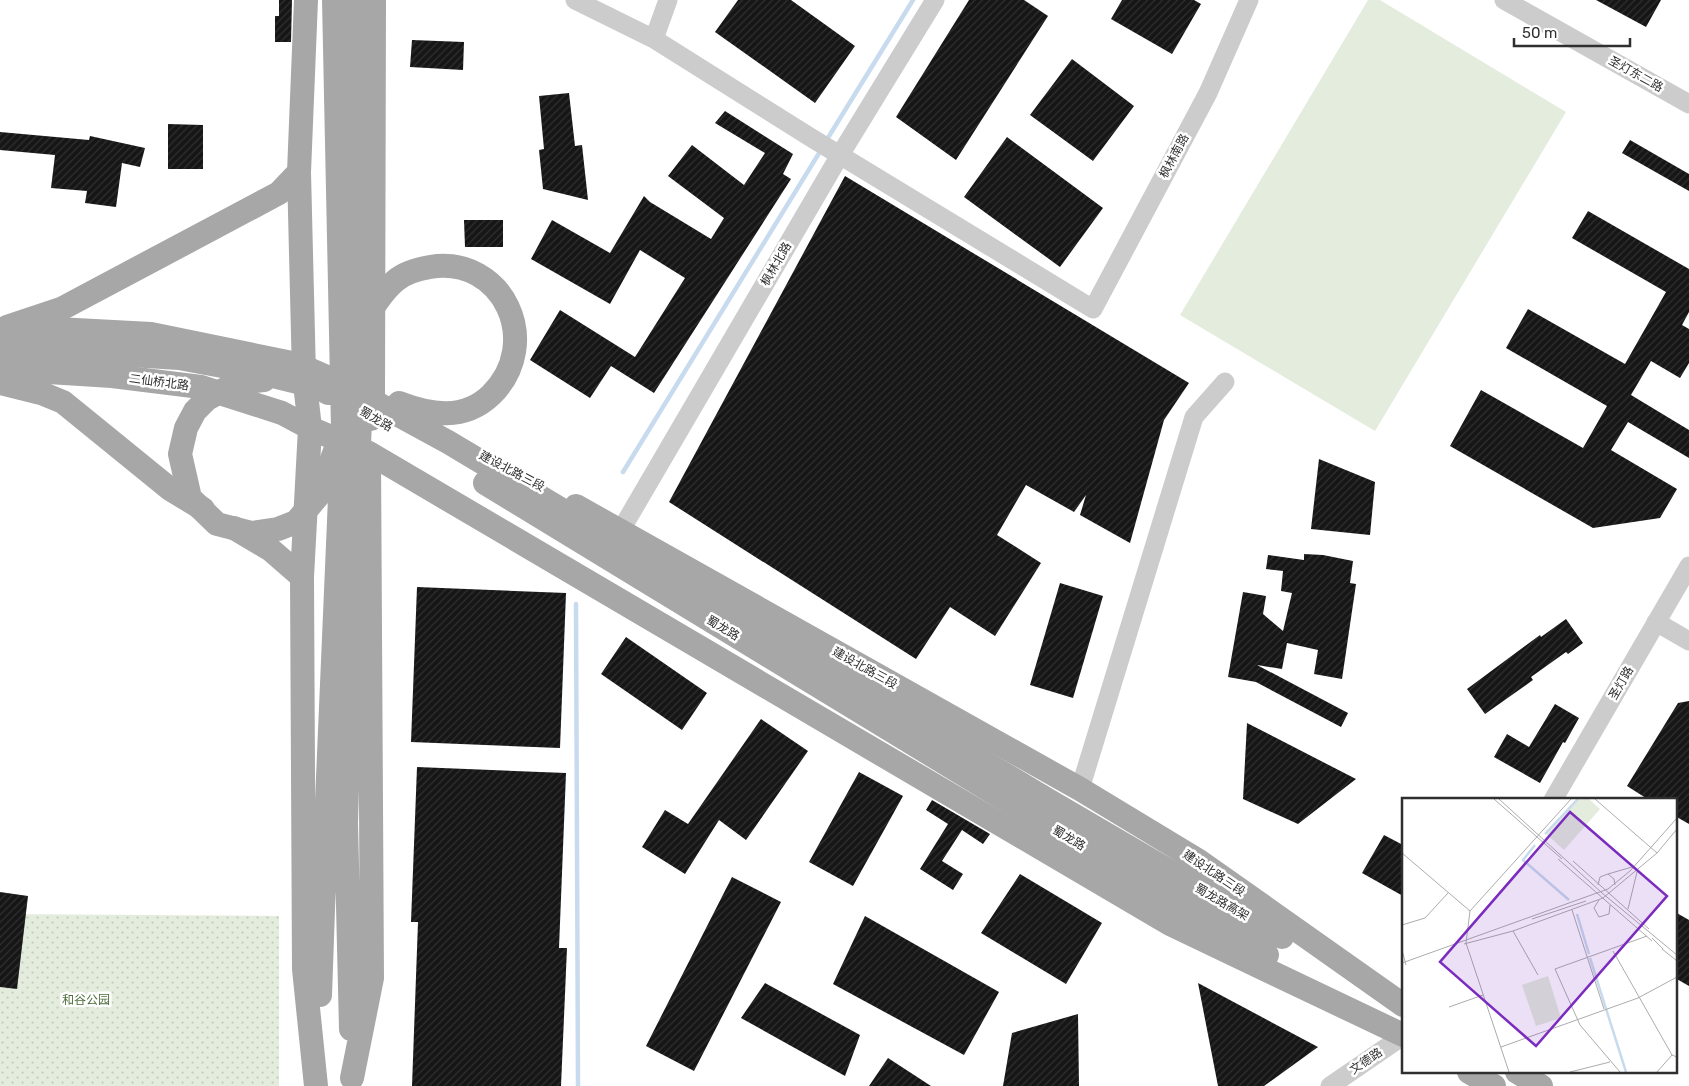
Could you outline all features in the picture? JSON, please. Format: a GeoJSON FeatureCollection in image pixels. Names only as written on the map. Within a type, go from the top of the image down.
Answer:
{"type":"FeatureCollection","features":[{"type":"Feature","properties":{"kind":"main road"},"geometry":{"type":"LineString","coordinates":[[306,0],[300,172],[304,375],[310,428],[302,577],[304,969],[316,1086]]}},
{"type":"Feature","properties":{"kind":"main road"},"geometry":{"type":"LineString","coordinates":[[334,0],[343,428],[336,824],[351,970],[352,1082]]}},
{"type":"Feature","properties":{"kind":"main road"},"geometry":{"type":"LineString","coordinates":[[316,1086],[353,584],[360,421],[355,0]]}},
{"type":"Feature","properties":{"kind":"main road"},"geometry":{"type":"LineString","coordinates":[[352,1082],[372,978],[369,453],[373,396],[374,0]]}},
{"type":"Feature","properties":{"kind":"main road"},"geometry":{"type":"LineString","coordinates":[[0,330],[61,309],[279,193],[300,172]]}},
{"type":"Feature","properties":{"kind":"main road"},"geometry":{"type":"LineString","coordinates":[[336,381],[421,411],[438,414],[464,411],[485,401],[502,384],[512,364],[516,340],[513,317],[502,296],[486,280],[465,269],[442,265],[418,268],[396,280],[378,300],[360,330]]}},
{"type":"Feature","properties":{"kind":"main road"},"geometry":{"type":"LineString","coordinates":[[0,330],[191,354],[304,375]]}},
{"type":"Feature","properties":{"kind":"main road","name":"蜀龙路"},"geometry":{"type":"LineString","coordinates":[[0,330],[57,330],[151,334],[297,364],[336,381],[448,442],[1402,1034]]}},
{"type":"Feature","properties":{"kind":"main road","name":"蜀龙路"},"geometry":{"type":"LineString","coordinates":[[0,347],[179,358],[265,374],[318,388],[434,452],[1036,806]]}},
{"type":"Feature","properties":{"kind":"main road","name":"二仙桥北路"},"geometry":{"type":"LineString","coordinates":[[0,369],[112,376],[201,387],[282,413],[310,428]]}},
{"type":"Feature","properties":{"kind":"main road","name":"建设北路三段"},"geometry":{"type":"LineString","coordinates":[[304,375],[373,396],[620,530],[1080,789],[1199,861],[1402,1005]]}},
{"type":"Feature","properties":{"kind":"main road"},"geometry":{"type":"LineString","coordinates":[[343,428],[331,465],[318,496],[296,522],[278,529],[252,533],[217,524],[190,498],[180,454],[186,428],[195,411],[214,395],[236,383],[263,380],[312,391],[350,404]]}},
{"type":"Feature","properties":{"kind":"main road"},"geometry":{"type":"LineString","coordinates":[[0,383],[41,393],[63,402],[170,489],[271,550],[302,577]]}},
{"type":"Feature","properties":{"kind":"main road"},"geometry":{"type":"LineString","coordinates":[[310,428],[369,453],[1170,924],[1402,1035]]}},
{"type":"Feature","properties":{"kind":"main road","name":"蜀龙路高架"},"geometry":{"type":"LineString","coordinates":[[1036,806],[1402,1005]]}},
{"type":"Feature","properties":{"kind":"main road"},"geometry":{"type":"LineString","coordinates":[[1473,1074],[1494,1086]]}},
{"type":"Feature","properties":{"kind":"main road"},"geometry":{"type":"LineString","coordinates":[[1520,1074],[1541,1086]]}},
{"type":"Feature","properties":{"kind":"street"},"geometry":{"type":"LineString","coordinates":[[575,0],[654,38],[835,152]]}},
{"type":"Feature","properties":{"kind":"street"},"geometry":{"type":"LineString","coordinates":[[654,38],[668,0]]}},
{"type":"Feature","properties":{"kind":"street","name":"枫林北路"},"geometry":{"type":"LineString","coordinates":[[620,530],[835,152],[935,0]]}},
{"type":"Feature","properties":{"kind":"street","name":"枫林南路"},"geometry":{"type":"LineString","coordinates":[[835,152],[1093,309],[1208,93],[1249,0]]}},
{"type":"Feature","properties":{"kind":"street","name":"圣灯东二路"},"geometry":{"type":"LineString","coordinates":[[1504,0],[1689,104]]}},
{"type":"Feature","properties":{"kind":"street"},"geometry":{"type":"LineString","coordinates":[[1080,789],[1194,417],[1225,382]]}},
{"type":"Feature","properties":{"kind":"street","name":"圣灯路"},"geometry":{"type":"LineString","coordinates":[[1554,798],[1689,566]]}},
{"type":"Feature","properties":{"kind":"street"},"geometry":{"type":"LineString","coordinates":[[1656,622],[1689,641]]}},
{"type":"Feature","properties":{"kind":"street","name":"文德路"},"geometry":{"type":"LineString","coordinates":[[1330,1086],[1402,1036]]}},
{"type":"Feature","properties":{"kind":"green space"},"geometry":{"type":"Polygon","coordinates":[[[1368,0],[1380,0],[1566,112],[1375,431],[1180,315],[1368,0]]]}},
{"type":"Feature","properties":{"kind":"green space","name":"和谷公园"},"geometry":{"type":"Polygon","coordinates":[[[0,914],[279,916],[279,1086],[0,1086],[0,914]]]}},
{"type":"Feature","properties":{"kind":"building"},"geometry":{"type":"Polygon","coordinates":[[[279,0],[292,0],[291,42],[275,42],[275,16],[279,16],[279,0]]]}},
{"type":"Feature","properties":{"kind":"building"},"geometry":{"type":"Polygon","coordinates":[[[738,0],[791,0],[855,46],[815,103],[715,32],[738,0]]]}},
{"type":"Feature","properties":{"kind":"building"},"geometry":{"type":"Polygon","coordinates":[[[969,0],[1024,0],[1048,16],[956,160],[896,117],[969,0]]]}},
{"type":"Feature","properties":{"kind":"building"},"geometry":{"type":"Polygon","coordinates":[[[1122,0],[1194,0],[1201,4],[1172,54],[1111,19],[1122,0]]]}},
{"type":"Feature","properties":{"kind":"building"},"geometry":{"type":"Polygon","coordinates":[[[1596,0],[1661,0],[1646,27],[1596,0]]]}},
{"type":"Feature","properties":{"kind":"building"},"geometry":{"type":"Polygon","coordinates":[[[412,40],[464,42],[463,70],[410,67],[412,40]]]}},
{"type":"Feature","properties":{"kind":"building"},"geometry":{"type":"Polygon","coordinates":[[[1072,59],[1134,106],[1093,161],[1030,115],[1072,59]]]}},
{"type":"Feature","properties":{"kind":"building"},"geometry":{"type":"Polygon","coordinates":[[[569,93],[575,146],[582,145],[588,200],[543,189],[539,150],[544,149],[539,96],[569,93]]]}},
{"type":"Feature","properties":{"kind":"building"},"geometry":{"type":"Polygon","coordinates":[[[725,111],[793,154],[783,174],[791,179],[654,393],[611,366],[590,398],[530,360],[560,310],[635,357],[685,278],[640,250],[610,304],[531,259],[552,220],[610,253],[644,196],[650,202],[711,239],[724,218],[668,176],[692,145],[744,185],[765,153],[715,123],[725,111]]]}},
{"type":"Feature","properties":{"kind":"building"},"geometry":{"type":"Polygon","coordinates":[[[168,124],[203,125],[203,169],[168,169],[168,124]]]}},
{"type":"Feature","properties":{"kind":"building"},"geometry":{"type":"Polygon","coordinates":[[[0,132],[89,140],[90,136],[145,148],[140,167],[122,163],[116,207],[85,203],[87,191],[51,188],[55,155],[0,150],[0,132]]]}},
{"type":"Feature","properties":{"kind":"building"},"geometry":{"type":"Polygon","coordinates":[[[1007,137],[1103,208],[1060,267],[964,197],[1007,137]]]}},
{"type":"Feature","properties":{"kind":"building"},"geometry":{"type":"Polygon","coordinates":[[[1630,140],[1689,174],[1689,191],[1622,153],[1630,140]]]}},
{"type":"Feature","properties":{"kind":"building"},"geometry":{"type":"Polygon","coordinates":[[[845,176],[1189,383],[1164,420],[1130,543],[1080,515],[1086,495],[1074,512],[1026,485],[997,535],[1041,563],[995,636],[950,607],[916,659],[669,502],[845,176]]]}},
{"type":"Feature","properties":{"kind":"building"},"geometry":{"type":"Polygon","coordinates":[[[1588,211],[1689,269],[1689,312],[1682,325],[1689,329],[1689,363],[1680,378],[1651,361],[1631,395],[1689,430],[1689,458],[1628,422],[1611,450],[1677,489],[1660,518],[1593,528],[1450,446],[1481,390],[1583,448],[1607,406],[1506,348],[1528,309],[1625,364],[1666,292],[1572,238],[1588,211]]]}},
{"type":"Feature","properties":{"kind":"building"},"geometry":{"type":"Polygon","coordinates":[[[464,220],[503,220],[503,247],[465,247],[464,220]]]}},
{"type":"Feature","properties":{"kind":"building"},"geometry":{"type":"Polygon","coordinates":[[[1319,459],[1375,482],[1370,535],[1311,529],[1319,459]]]}},
{"type":"Feature","properties":{"kind":"building"},"geometry":{"type":"Polygon","coordinates":[[[1304,554],[1323,555],[1353,561],[1350,583],[1356,584],[1342,679],[1314,674],[1318,650],[1287,643],[1282,669],[1257,665],[1348,713],[1341,727],[1256,682],[1228,677],[1243,592],[1266,596],[1263,614],[1283,631],[1292,593],[1281,591],[1283,571],[1266,569],[1268,555],[1304,560],[1304,554]]]}},
{"type":"Feature","properties":{"kind":"building"},"geometry":{"type":"Polygon","coordinates":[[[1060,583],[1103,596],[1073,698],[1030,685],[1060,583]]]}},
{"type":"Feature","properties":{"kind":"building"},"geometry":{"type":"Polygon","coordinates":[[[417,587],[566,593],[560,748],[411,742],[417,587]]]}},
{"type":"Feature","properties":{"kind":"building"},"geometry":{"type":"Polygon","coordinates":[[[1566,619],[1583,643],[1568,654],[1566,652],[1531,677],[1533,680],[1485,714],[1467,689],[1540,635],[1541,637],[1566,619]]]}},
{"type":"Feature","properties":{"kind":"building"},"geometry":{"type":"Polygon","coordinates":[[[626,637],[707,693],[682,730],[601,674],[626,637]]]}},
{"type":"Feature","properties":{"kind":"building"},"geometry":{"type":"Polygon","coordinates":[[[1689,701],[1689,824],[1676,817],[1676,798],[1646,798],[1627,786],[1678,703],[1689,701]]]}},
{"type":"Feature","properties":{"kind":"building"},"geometry":{"type":"Polygon","coordinates":[[[1555,704],[1579,718],[1540,783],[1494,757],[1507,734],[1529,747],[1555,704]]]}},
{"type":"Feature","properties":{"kind":"building"},"geometry":{"type":"Polygon","coordinates":[[[761,719],[808,751],[746,840],[719,820],[685,874],[642,847],[665,810],[688,824],[761,719]]]}},
{"type":"Feature","properties":{"kind":"building"},"geometry":{"type":"Polygon","coordinates":[[[1247,723],[1356,779],[1298,824],[1243,799],[1247,723]]]}},
{"type":"Feature","properties":{"kind":"building"},"geometry":{"type":"Polygon","coordinates":[[[417,767],[566,773],[559,948],[567,948],[561,1086],[412,1086],[418,922],[411,922],[417,767]]]}},
{"type":"Feature","properties":{"kind":"building"},"geometry":{"type":"Polygon","coordinates":[[[859,772],[903,796],[853,886],[809,862],[859,772]]]}},
{"type":"Feature","properties":{"kind":"building"},"geometry":{"type":"Polygon","coordinates":[[[932,800],[990,834],[983,844],[962,830],[942,861],[963,874],[953,890],[920,869],[948,824],[926,810],[932,800]]]}},
{"type":"Feature","properties":{"kind":"building"},"geometry":{"type":"Polygon","coordinates":[[[1384,835],[1402,844],[1402,895],[1362,873],[1384,835]]]}},
{"type":"Feature","properties":{"kind":"building"},"geometry":{"type":"Polygon","coordinates":[[[1020,874],[1102,923],[1066,984],[981,933],[1020,874]]]}},
{"type":"Feature","properties":{"kind":"building"},"geometry":{"type":"Polygon","coordinates":[[[732,877],[781,902],[694,1071],[646,1046],[732,877]]]}},
{"type":"Feature","properties":{"kind":"building"},"geometry":{"type":"Polygon","coordinates":[[[0,892],[28,896],[17,989],[0,987],[0,892]]]}},
{"type":"Feature","properties":{"kind":"building"},"geometry":{"type":"Polygon","coordinates":[[[1676,913],[1689,920],[1689,986],[1676,979],[1676,913]]]}},
{"type":"Feature","properties":{"kind":"building"},"geometry":{"type":"Polygon","coordinates":[[[865,916],[999,992],[964,1055],[833,984],[865,916]]]}},
{"type":"Feature","properties":{"kind":"building"},"geometry":{"type":"Polygon","coordinates":[[[765,983],[860,1035],[845,1076],[741,1018],[765,983]]]}},
{"type":"Feature","properties":{"kind":"building"},"geometry":{"type":"Polygon","coordinates":[[[1198,983],[1318,1047],[1264,1086],[1218,1086],[1198,983]]]}},
{"type":"Feature","properties":{"kind":"building"},"geometry":{"type":"Polygon","coordinates":[[[1078,1014],[1079,1086],[1003,1086],[1012,1033],[1078,1014]]]}},
{"type":"Feature","properties":{"kind":"building"},"geometry":{"type":"Polygon","coordinates":[[[888,1058],[931,1086],[869,1086],[888,1058]]]}},
{"type":"Feature","properties":{"kind":"waterway"},"geometry":{"type":"LineString","coordinates":[[826,141],[913,0]]}},
{"type":"Feature","properties":{"kind":"waterway"},"geometry":{"type":"LineString","coordinates":[[623,472],[821,150]]}},
{"type":"Feature","properties":{"kind":"waterway"},"geometry":{"type":"LineString","coordinates":[[576,604],[578,1086]]}}]}
